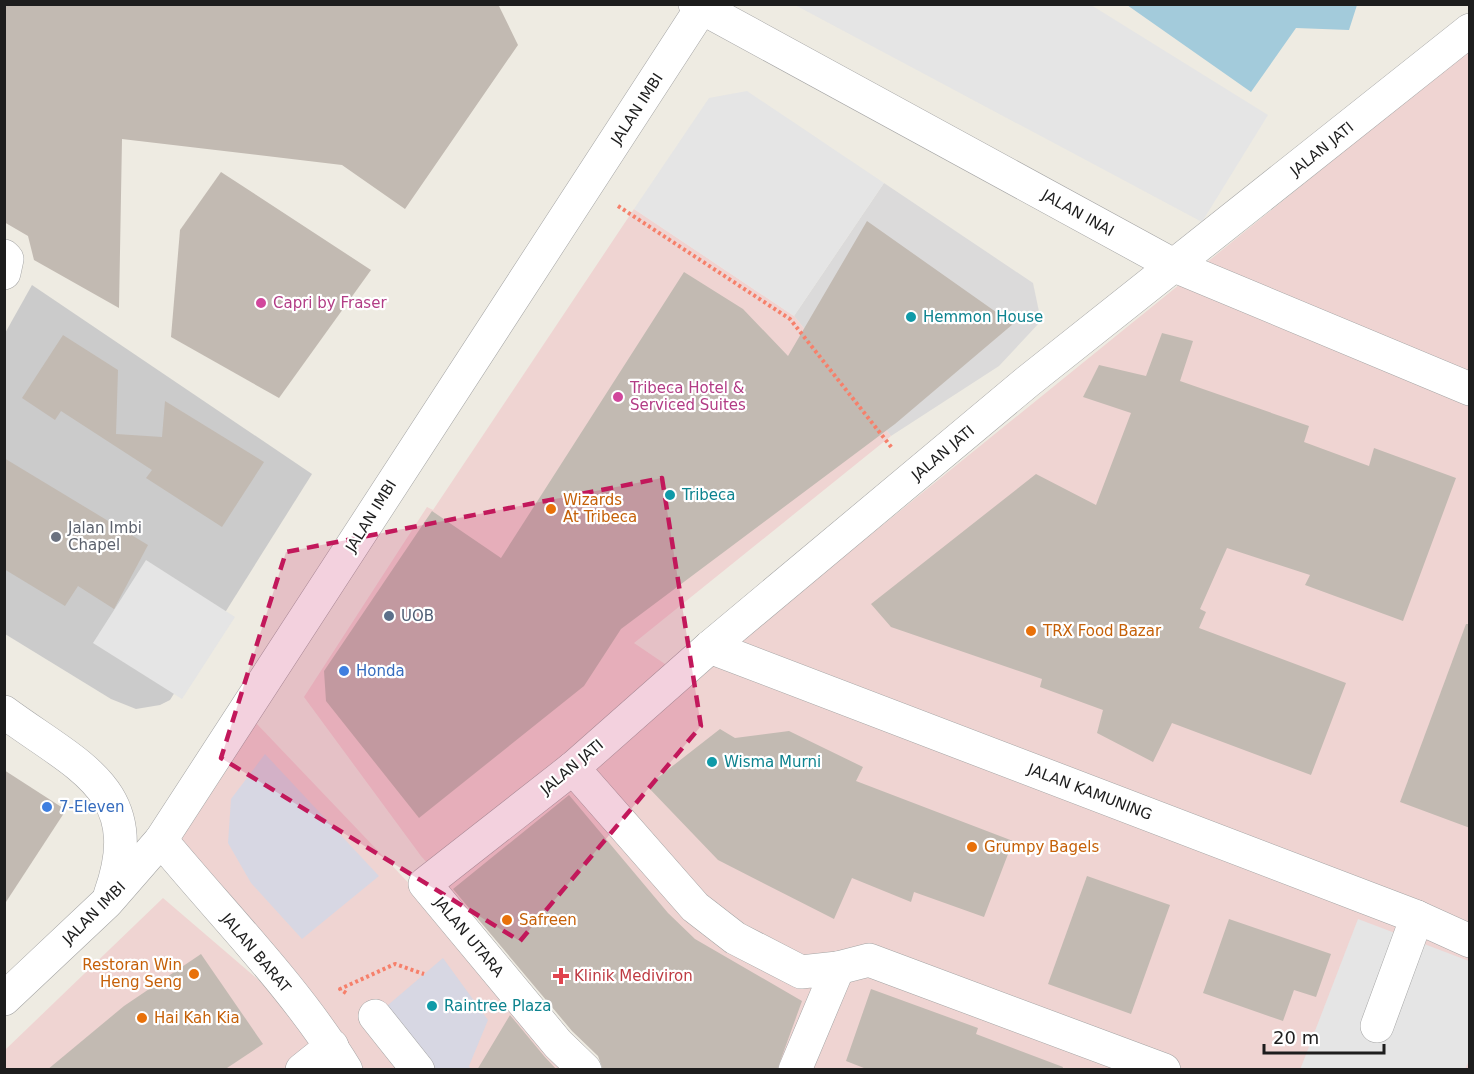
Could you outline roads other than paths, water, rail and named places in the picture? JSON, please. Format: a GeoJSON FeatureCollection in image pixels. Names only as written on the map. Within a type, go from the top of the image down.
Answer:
{"type":"FeatureCollection","features":[{"type":"Feature","properties":{"kind":"street","name":"JALAN INAI"},"geometry":{"type":"LineString","coordinates":[[700,6],[1175,266],[1470,389]]}},
{"type":"Feature","properties":{"kind":"street","name":"JALAN IMBI"},"geometry":{"type":"LineString","coordinates":[[4,999],[107,902],[161,840],[700,6]]}},
{"type":"Feature","properties":{"kind":"street","name":"JALAN JATI"},"geometry":{"type":"LineString","coordinates":[[425,884],[573,768],[710,646],[1028,382],[1470,30]]}},
{"type":"Feature","properties":{"kind":"street"},"geometry":{"type":"LineString","coordinates":[[4,256],[7,259],[4,273]]}},
{"type":"Feature","properties":{"kind":"street","name":"JALAN KAMUNING"},"geometry":{"type":"LineString","coordinates":[[710,646],[1417,917],[1470,941]]}},
{"type":"Feature","properties":{"kind":"street"},"geometry":{"type":"LineString","coordinates":[[8,721],[99,782],[114,806],[123,837],[119,870],[107,902]]}},
{"type":"Feature","properties":{"kind":"street"},"geometry":{"type":"LineString","coordinates":[[573,768],[695,907],[735,938],[801,972],[838,968],[869,960],[1164,1070]]}},
{"type":"Feature","properties":{"kind":"street","name":"JALAN BARAT"},"geometry":{"type":"LineString","coordinates":[[161,840],[339,1058]]}},
{"type":"Feature","properties":{"kind":"street","name":"JALAN UTARA"},"geometry":{"type":"LineString","coordinates":[[425,884],[558,1044],[585,1070]]}},
{"type":"Feature","properties":{"kind":"street"},"geometry":{"type":"LineString","coordinates":[[1377,1026],[1417,917]]}},
{"type":"Feature","properties":{"kind":"street"},"geometry":{"type":"LineString","coordinates":[[795,1070],[838,968]]}},
{"type":"Feature","properties":{"kind":"street"},"geometry":{"type":"LineString","coordinates":[[375,1016],[418,1070]]}},
{"type":"Feature","properties":{"kind":"street"},"geometry":{"type":"LineString","coordinates":[[302,1070],[339,1058]]}},
{"type":"Feature","properties":{"kind":"water"},"geometry":{"type":"Polygon","coordinates":[[[1127,5],[1357,5],[1349,30],[1296,28],[1251,92],[1127,5]]]}},
{"type":"Feature","properties":{"kind":"place","name":"Capri by Fraser"},"geometry":{"type":"Point","coordinates":[261,303]}},
{"type":"Feature","properties":{"kind":"place","name":"Hemmon House"},"geometry":{"type":"Point","coordinates":[911,317]}},
{"type":"Feature","properties":{"kind":"place","name":"Tribeca Hotel & Serviced Suites"},"geometry":{"type":"Point","coordinates":[618,397]}},
{"type":"Feature","properties":{"kind":"place","name":"Tribeca"},"geometry":{"type":"Point","coordinates":[670,495]}},
{"type":"Feature","properties":{"kind":"place","name":"Wizards At Tribeca"},"geometry":{"type":"Point","coordinates":[551,509]}},
{"type":"Feature","properties":{"kind":"place","name":"Jalan Imbi Chapel"},"geometry":{"type":"Point","coordinates":[56,537]}},
{"type":"Feature","properties":{"kind":"place","name":"UOB"},"geometry":{"type":"Point","coordinates":[389,616]}},
{"type":"Feature","properties":{"kind":"place","name":"TRX Food Bazar"},"geometry":{"type":"Point","coordinates":[1031,631]}},
{"type":"Feature","properties":{"kind":"place","name":"Honda"},"geometry":{"type":"Point","coordinates":[344,671]}},
{"type":"Feature","properties":{"kind":"place","name":"Wisma Murni"},"geometry":{"type":"Point","coordinates":[712,762]}},
{"type":"Feature","properties":{"kind":"place","name":"7-Eleven"},"geometry":{"type":"Point","coordinates":[47,807]}},
{"type":"Feature","properties":{"kind":"place","name":"Grumpy Bagels"},"geometry":{"type":"Point","coordinates":[972,847]}},
{"type":"Feature","properties":{"kind":"place","name":"Safreen"},"geometry":{"type":"Point","coordinates":[507,920]}},
{"type":"Feature","properties":{"kind":"place","name":"Restoran Win Heng Seng"},"geometry":{"type":"Point","coordinates":[194,974]}},
{"type":"Feature","properties":{"kind":"place","name":"Klinik Mediviron"},"geometry":{"type":"Point","coordinates":[561,976]}},
{"type":"Feature","properties":{"kind":"place","name":"Raintree Plaza"},"geometry":{"type":"Point","coordinates":[432,1006]}},
{"type":"Feature","properties":{"kind":"place","name":"Hai Kah Kia"},"geometry":{"type":"Point","coordinates":[142,1018]}}]}
